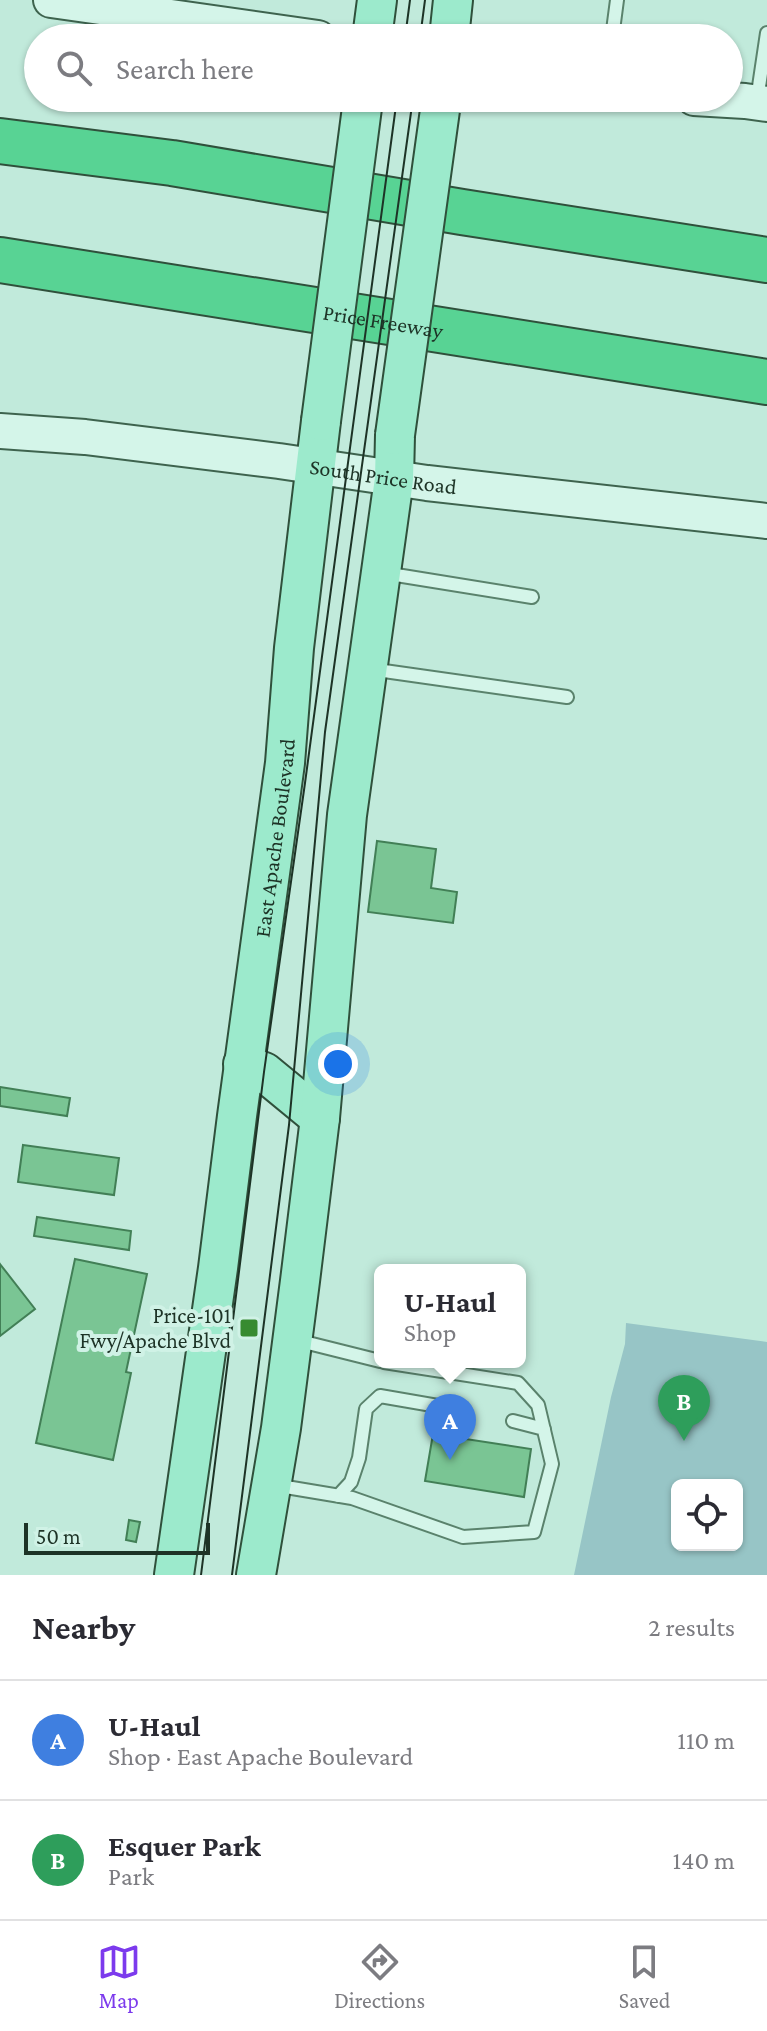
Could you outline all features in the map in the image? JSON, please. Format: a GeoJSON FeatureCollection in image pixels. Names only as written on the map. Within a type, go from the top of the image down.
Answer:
{"type":"FeatureCollection","features":[{"type":"Feature","properties":{"kind":"highway"},"geometry":{"type":"LineString","coordinates":[[0,121],[172,163]]}},
{"type":"Feature","properties":{"kind":"highway"},"geometry":{"type":"LineString","coordinates":[[0,141],[172,163],[767,260]]}},
{"type":"Feature","properties":{"kind":"highway","name":"Price Freeway"},"geometry":{"type":"LineString","coordinates":[[0,260],[767,382]]}},
{"type":"Feature","properties":{"kind":"main road"},"geometry":{"type":"LineString","coordinates":[[51,0],[220,24]]}},
{"type":"Feature","properties":{"kind":"main road"},"geometry":{"type":"LineString","coordinates":[[374,24],[377,0]]}},
{"type":"Feature","properties":{"kind":"main road"},"geometry":{"type":"LineString","coordinates":[[450,24],[453,0]]}},
{"type":"Feature","properties":{"kind":"main road","name":"East Apache Boulevard"},"geometry":{"type":"LineString","coordinates":[[174,1575],[285,763],[294,648],[315,467],[361,112]]}},
{"type":"Feature","properties":{"kind":"main road"},"geometry":{"type":"LineString","coordinates":[[256,1575],[293,1340],[320,1118],[347,815],[394,479],[395,435],[440,112]]}},
{"type":"Feature","properties":{"kind":"main road","name":"South Price Road"},"geometry":{"type":"LineString","coordinates":[[0,431],[85,437],[394,479],[767,521]]}},
{"type":"Feature","properties":{"kind":"main road"},"geometry":{"type":"LineString","coordinates":[[243,1064],[264,1072],[320,1118]]}},
{"type":"Feature","properties":{"kind":"lane"},"geometry":{"type":"LineString","coordinates":[[614,24],[617,0]]}},
{"type":"Feature","properties":{"kind":"lane"},"geometry":{"type":"LineString","coordinates":[[762,104],[767,33]]}},
{"type":"Feature","properties":{"kind":"lane"},"geometry":{"type":"LineString","coordinates":[[380,573],[532,597]]}},
{"type":"Feature","properties":{"kind":"lane"},"geometry":{"type":"LineString","coordinates":[[367,669],[567,697]]}},
{"type":"Feature","properties":{"kind":"lane"},"geometry":{"type":"LineString","coordinates":[[293,1340],[374,1360]]}},
{"type":"Feature","properties":{"kind":"lane"},"geometry":{"type":"LineString","coordinates":[[271,1484],[352,1498],[463,1537],[534,1532],[552,1464],[538,1405],[518,1383],[415,1368]]}},
{"type":"Feature","properties":{"kind":"lane"},"geometry":{"type":"LineString","coordinates":[[338,1496],[351,1482],[359,1458],[366,1409],[380,1396],[461,1410]]}},
{"type":"Feature","properties":{"kind":"lane"},"geometry":{"type":"LineString","coordinates":[[513,1421],[544,1429]]}},
{"type":"Feature","properties":{"kind":"shaded area"},"geometry":{"type":"Polygon","coordinates":[[[626,1323],[767,1342],[767,1575],[574,1575],[625,1344],[626,1323]]]}},
{"type":"Feature","properties":{"kind":"building"},"geometry":{"type":"Polygon","coordinates":[[[377,841],[436,849],[431,888],[457,892],[453,923],[368,912],[377,841]]]}},
{"type":"Feature","properties":{"kind":"building"},"geometry":{"type":"Polygon","coordinates":[[[0,1087],[70,1098],[67,1116],[0,1106],[0,1087]]]}},
{"type":"Feature","properties":{"kind":"building"},"geometry":{"type":"Polygon","coordinates":[[[23,1145],[119,1158],[114,1195],[18,1182],[23,1145]]]}},
{"type":"Feature","properties":{"kind":"building"},"geometry":{"type":"Polygon","coordinates":[[[37,1217],[131,1231],[129,1250],[34,1236],[37,1217]]]}},
{"type":"Feature","properties":{"kind":"building"},"geometry":{"type":"Polygon","coordinates":[[[75,1259],[147,1274],[126,1372],[131,1373],[113,1460],[36,1443],[75,1259]]]}},
{"type":"Feature","properties":{"kind":"building"},"geometry":{"type":"Polygon","coordinates":[[[0,1264],[35,1309],[0,1336],[0,1264]]]}},
{"type":"Feature","properties":{"kind":"building"},"geometry":{"type":"Polygon","coordinates":[[[433,1434],[531,1449],[524,1497],[425,1481],[433,1434]]]}},
{"type":"Feature","properties":{"kind":"building"},"geometry":{"type":"Polygon","coordinates":[[[129,1520],[140,1522],[136,1542],[126,1540],[129,1520]]]}},
{"type":"Feature","properties":{"kind":"tram line"},"geometry":{"type":"LineString","coordinates":[[407,24],[410,0]]}},
{"type":"Feature","properties":{"kind":"tram line"},"geometry":{"type":"LineString","coordinates":[[422,24],[425,0]]}},
{"type":"Feature","properties":{"kind":"tram line"},"geometry":{"type":"LineString","coordinates":[[201,1575],[264,1072],[395,112]]}},
{"type":"Feature","properties":{"kind":"tram line"},"geometry":{"type":"LineString","coordinates":[[232,1575],[289,1125],[325,732],[411,112]]}},
{"type":"Feature","properties":{"kind":"place","name":"Price-101 Fwy/Apache Blvd"},"geometry":{"type":"Point","coordinates":[249,1328]}},
{"type":"Feature","properties":{"kind":"place","name":"Esquer Park"},"geometry":{"type":"Point","coordinates":[684,1441]}},
{"type":"Feature","properties":{"kind":"place","name":"U-Haul"},"geometry":{"type":"Point","coordinates":[450,1460]}}]}
